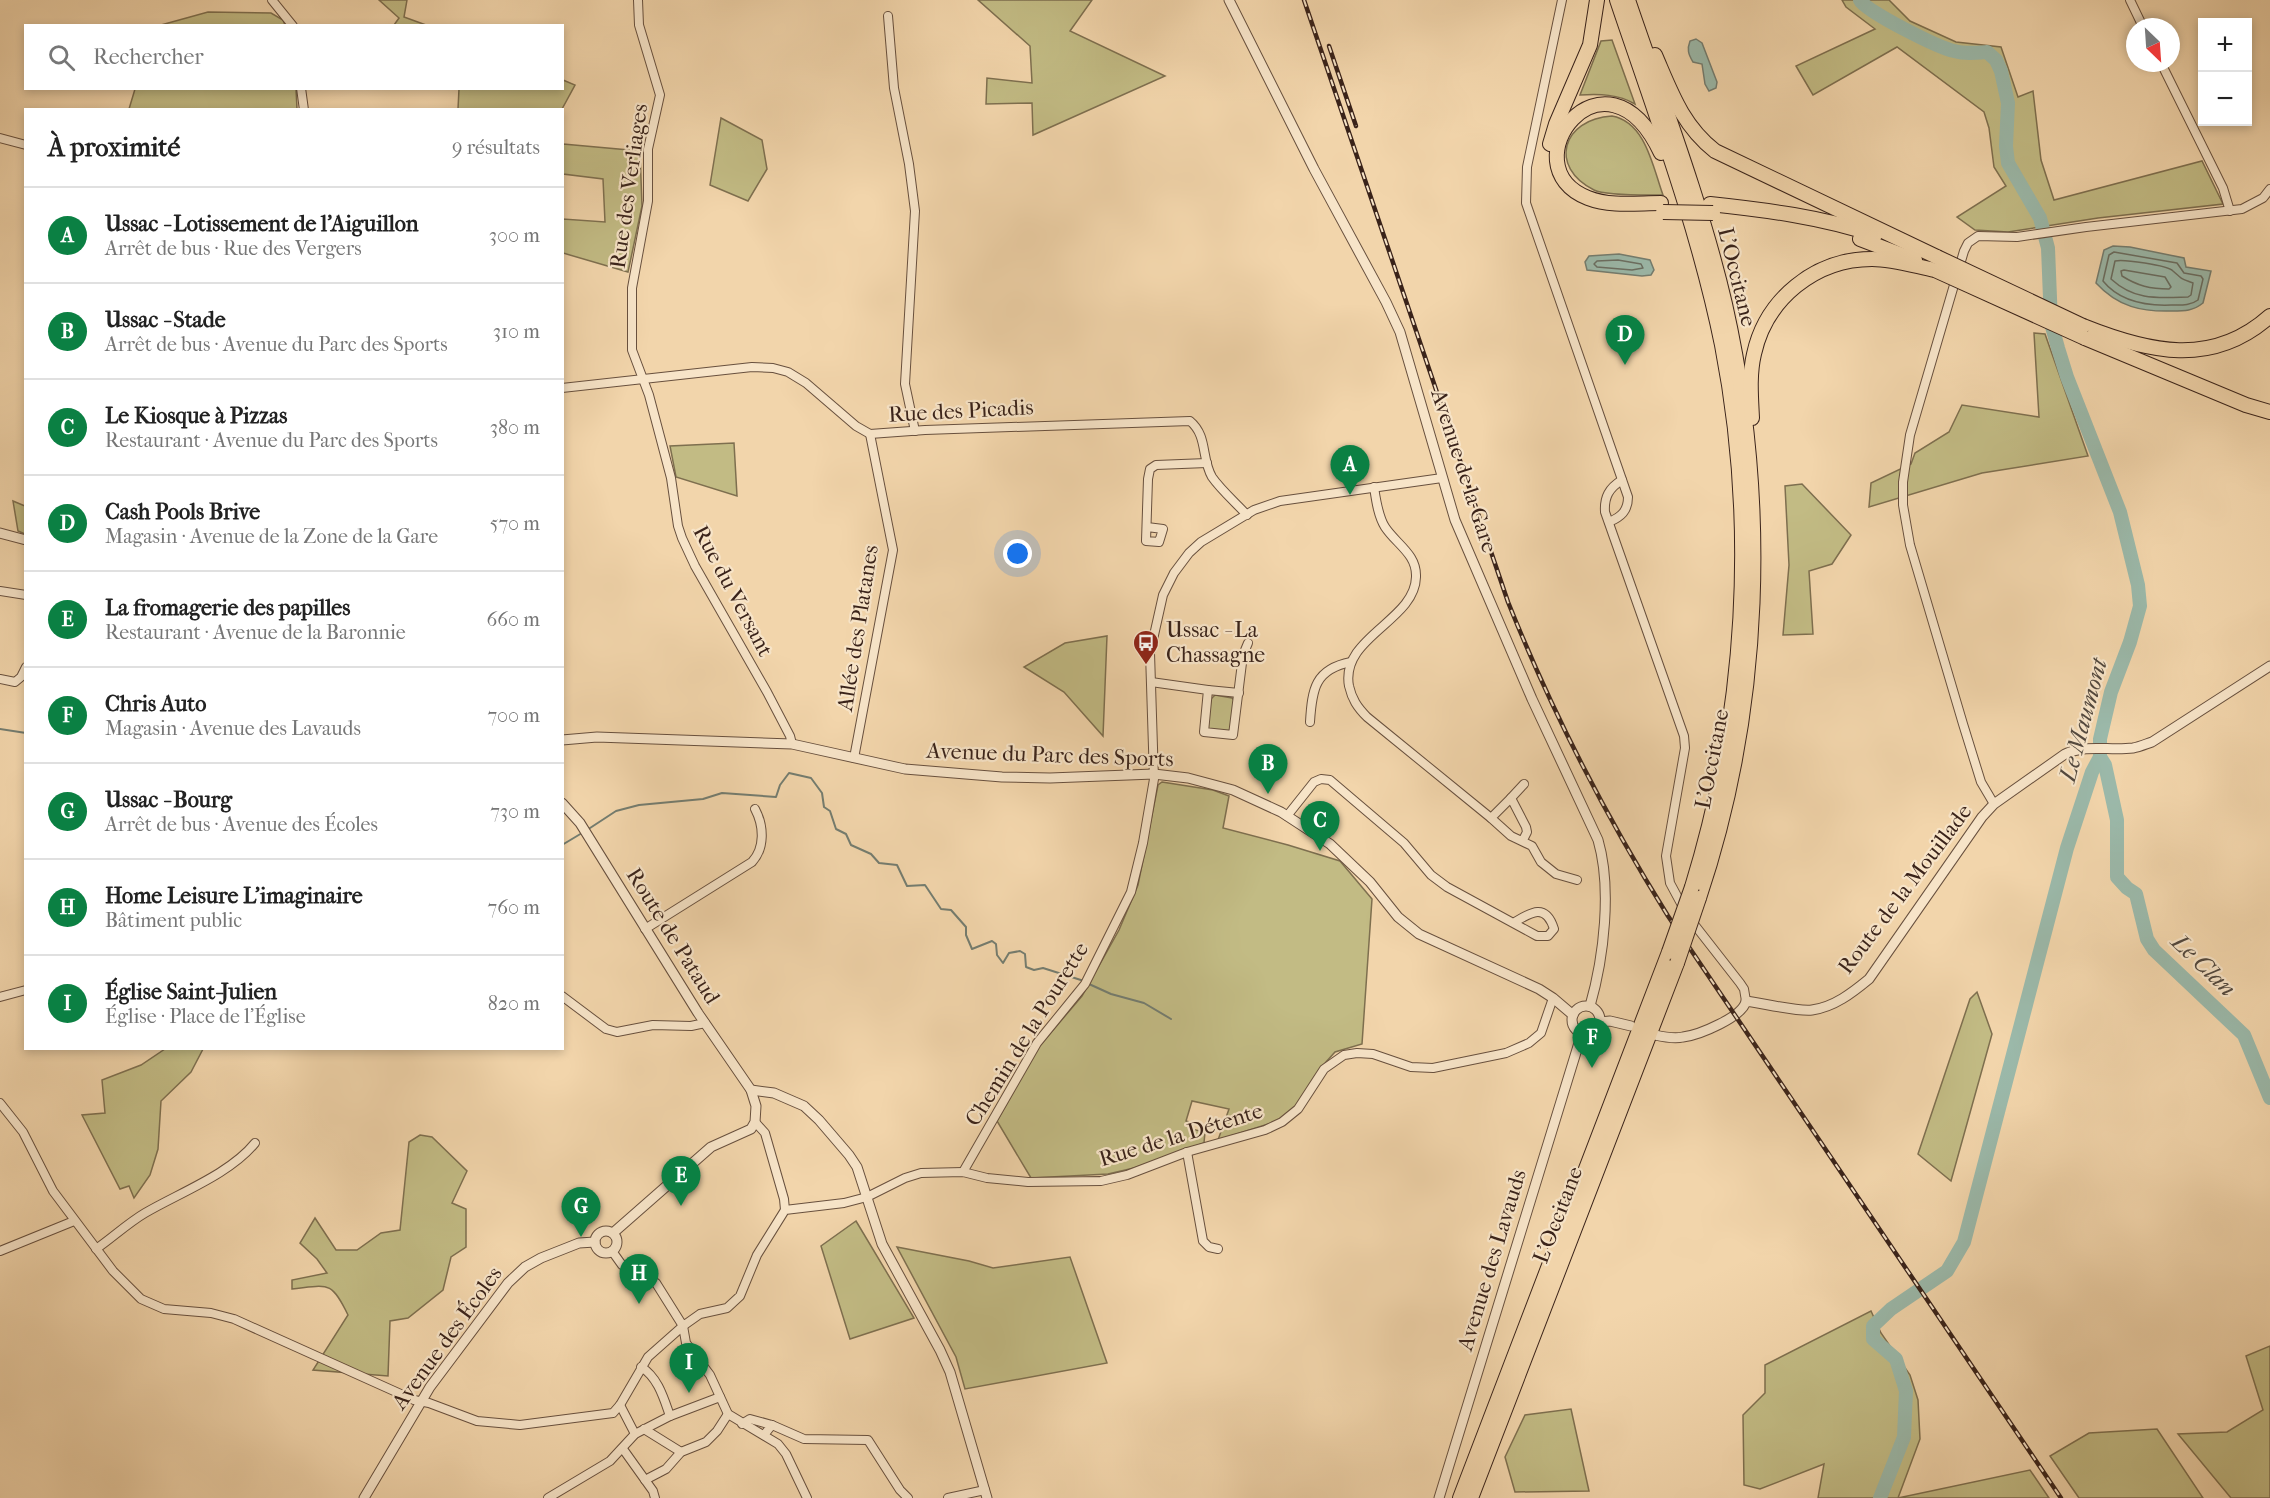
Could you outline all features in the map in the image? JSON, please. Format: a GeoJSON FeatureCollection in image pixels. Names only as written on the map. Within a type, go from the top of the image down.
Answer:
{"type":"FeatureCollection","features":[{"type":"Feature","properties":{"kind":"highway"},"geometry":{"type":"LineString","coordinates":[[1597,0],[1590,45],[1551,138],[1548,156],[1552,172],[1557,183],[1569,196],[1592,207],[1619,211],[1662,207]]}},
{"type":"Feature","properties":{"kind":"highway","name":"L'Occitane"},"geometry":{"type":"LineString","coordinates":[[1617,0],[1704,271],[1722,345],[1736,445],[1742,522],[1741,624],[1732,708],[1717,795],[1695,892]]}},
{"type":"Feature","properties":{"kind":"highway"},"geometry":{"type":"LineString","coordinates":[[1630,0],[1676,105],[1699,137],[1715,151],[1891,246],[1936,264]]}},
{"type":"Feature","properties":{"kind":"highway","name":"L'Occitane"},"geometry":{"type":"LineString","coordinates":[[1471,1498],[1719,831],[1743,713],[1750,649],[1754,572],[1751,480],[1740,385],[1725,305],[1708,239],[1630,0]]}},
{"type":"Feature","properties":{"kind":"highway"},"geometry":{"type":"LineString","coordinates":[[1682,198],[1645,125],[1632,113],[1619,106],[1600,105],[1587,108],[1573,117],[1558,141],[1557,157],[1560,172],[1570,186],[1589,198],[1609,203],[1662,207],[1788,213],[1839,224],[1936,264],[2212,392],[2270,412]]}},
{"type":"Feature","properties":{"kind":"highway"},"geometry":{"type":"LineString","coordinates":[[1751,480],[1753,421],[1751,381],[1754,356],[1760,336],[1772,312],[1795,286],[1828,267],[1862,259],[1891,246]]}},
{"type":"Feature","properties":{"kind":"highway"},"geometry":{"type":"LineString","coordinates":[[2084,332],[2161,350],[2193,351],[2212,348],[2234,340],[2253,330],[2270,316]]}},
{"type":"Feature","properties":{"kind":"highway","name":"L'Occitane"},"geometry":{"type":"LineString","coordinates":[[1460,1498],[1673,957]]}},
{"type":"Feature","properties":{"kind":"street"},"geometry":{"type":"LineString","coordinates":[[272,0],[291,24]]}},
{"type":"Feature","properties":{"kind":"street","name":"Rue des Verliages"},"geometry":{"type":"LineString","coordinates":[[638,0],[639,25],[660,95],[648,149],[648,201],[632,288],[632,350],[643,379]]}},
{"type":"Feature","properties":{"kind":"street","name":"Avenue de la Gare"},"geometry":{"type":"LineString","coordinates":[[1229,0],[1314,169],[1400,332],[1455,520],[1532,699],[1593,825],[1604,861],[1602,955],[1590,1006]]}},
{"type":"Feature","properties":{"kind":"street"},"geometry":{"type":"LineString","coordinates":[[1562,0],[1527,168],[1525,192],[1530,217],[1628,497],[1628,504],[1621,516],[1609,522]]}},
{"type":"Feature","properties":{"kind":"street"},"geometry":{"type":"LineString","coordinates":[[2130,0],[2139,18]]}},
{"type":"Feature","properties":{"kind":"street"},"geometry":{"type":"LineString","coordinates":[[888,16],[894,88],[909,164],[915,211],[905,384],[915,431]]}},
{"type":"Feature","properties":{"kind":"street"},"geometry":{"type":"LineString","coordinates":[[2165,72],[2223,188],[2230,211]]}},
{"type":"Feature","properties":{"kind":"street"},"geometry":{"type":"LineString","coordinates":[[301,90],[303,108]]}},
{"type":"Feature","properties":{"kind":"street"},"geometry":{"type":"LineString","coordinates":[[0,138],[24,144]]}},
{"type":"Feature","properties":{"kind":"street"},"geometry":{"type":"LineString","coordinates":[[1994,804],[1981,782],[1910,546],[1903,482],[1910,435],[1968,243],[1978,236],[2030,236],[2054,231],[2230,211],[2253,205],[2270,189]]}},
{"type":"Feature","properties":{"kind":"street","name":"Rue des Picadis"},"geometry":{"type":"LineString","coordinates":[[564,388],[752,367],[773,368],[788,372],[806,383],[856,426],[870,434],[1123,422],[1190,422],[1198,428],[1212,477],[1247,515]]}},
{"type":"Feature","properties":{"kind":"street","name":"Rue du Versant"},"geometry":{"type":"LineString","coordinates":[[643,379],[671,478],[682,538],[695,566],[772,700],[792,744]]}},
{"type":"Feature","properties":{"kind":"street","name":"Allée des Platanes"},"geometry":{"type":"LineString","coordinates":[[854,758],[893,550],[870,434]]}},
{"type":"Feature","properties":{"kind":"street"},"geometry":{"type":"LineString","coordinates":[[1147,527],[1150,469],[1156,465],[1207,463]]}},
{"type":"Feature","properties":{"kind":"street","name":"Chemin de la Pourette"},"geometry":{"type":"LineString","coordinates":[[963,1172],[1037,1043],[1085,984],[1131,892],[1143,843],[1154,774],[1150,653],[1163,596],[1174,573],[1189,553],[1201,542],[1247,515],[1280,501],[1442,478]]}},
{"type":"Feature","properties":{"kind":"street"},"geometry":{"type":"LineString","coordinates":[[1622,480],[1610,489],[1606,498],[1605,512],[1684,736],[1685,748],[1667,844],[1666,866],[1670,883],[1690,918],[1744,989],[1746,1001],[1745,1006],[1738,1013],[1698,1033],[1680,1038],[1655,1035]]}},
{"type":"Feature","properties":{"kind":"street"},"geometry":{"type":"LineString","coordinates":[[1374,488],[1384,527],[1410,555],[1415,565],[1416,576],[1408,601],[1361,647],[1351,662],[1348,678],[1351,695],[1357,708],[1511,836],[1532,846],[1541,862],[1556,874],[1577,880]]}},
{"type":"Feature","properties":{"kind":"street"},"geometry":{"type":"LineString","coordinates":[[0,533],[24,539]]}},
{"type":"Feature","properties":{"kind":"street"},"geometry":{"type":"LineString","coordinates":[[0,591],[24,596]]}},
{"type":"Feature","properties":{"kind":"street"},"geometry":{"type":"LineString","coordinates":[[1208,690],[1204,732],[1233,735],[1243,655],[1248,643]]}},
{"type":"Feature","properties":{"kind":"street"},"geometry":{"type":"LineString","coordinates":[[1311,722],[1316,683],[1323,673],[1341,663],[1351,662]]}},
{"type":"Feature","properties":{"kind":"street","name":"Route de la Mouillade"},"geometry":{"type":"LineString","coordinates":[[1746,1001],[1810,1010],[1832,1005],[1851,994],[1869,979],[1982,817],[1994,804],[2065,754],[2088,747],[2134,748],[2152,742],[2270,666]]}},
{"type":"Feature","properties":{"kind":"street"},"geometry":{"type":"LineString","coordinates":[[0,679],[15,682],[21,678],[24,671]]}},
{"type":"Feature","properties":{"kind":"street"},"geometry":{"type":"LineString","coordinates":[[1151,682],[1239,693]]}},
{"type":"Feature","properties":{"kind":"street","name":"Avenue du Parc des Sports"},"geometry":{"type":"LineString","coordinates":[[564,740],[597,737],[792,744],[905,769],[1002,777],[1050,778],[1154,774],[1188,778],[1233,790],[1308,828],[1352,863],[1398,917],[1419,934],[1553,998],[1573,1015]]}},
{"type":"Feature","properties":{"kind":"street"},"geometry":{"type":"LineString","coordinates":[[1287,816],[1314,782],[1321,779],[1330,780],[1404,843],[1431,875],[1447,887],[1537,936],[1548,936],[1554,929],[1551,920],[1541,911],[1533,911],[1515,922]]}},
{"type":"Feature","properties":{"kind":"street"},"geometry":{"type":"LineString","coordinates":[[1491,818],[1524,784]]}},
{"type":"Feature","properties":{"kind":"street"},"geometry":{"type":"LineString","coordinates":[[1511,798],[1526,827],[1527,832],[1523,840]]}},
{"type":"Feature","properties":{"kind":"street","name":"Route de Pataud"},"geometry":{"type":"LineString","coordinates":[[564,805],[585,831],[705,1023],[751,1090]]}},
{"type":"Feature","properties":{"kind":"street"},"geometry":{"type":"LineString","coordinates":[[645,929],[752,862],[761,851],[762,842],[759,818],[755,809]]}},
{"type":"Feature","properties":{"kind":"street"},"geometry":{"type":"LineString","coordinates":[[0,997],[24,991]]}},
{"type":"Feature","properties":{"kind":"street"},"geometry":{"type":"LineString","coordinates":[[564,998],[606,1029],[617,1032],[653,1025],[691,1026],[705,1023]]}},
{"type":"Feature","properties":{"kind":"street","name":"Rue de la Détente"},"geometry":{"type":"LineString","coordinates":[[785,1210],[844,1203],[867,1197],[905,1178],[921,1173],[963,1172],[987,1178],[1028,1182],[1101,1181],[1126,1175],[1187,1152],[1265,1130],[1282,1122],[1298,1109],[1324,1069],[1344,1055],[1373,1054],[1411,1067],[1426,1068],[1506,1053],[1529,1043],[1540,1033],[1553,998]]}},
{"type":"Feature","properties":{"kind":"street"},"geometry":{"type":"LineString","coordinates":[[1582,1006],[1590,1006],[1598,1012],[1600,1022],[1594,1031],[1582,1033],[1574,1028],[1573,1015],[1582,1006]]}},
{"type":"Feature","properties":{"kind":"street"},"geometry":{"type":"LineString","coordinates":[[1600,1022],[1631,1026]]}},
{"type":"Feature","properties":{"kind":"street","name":"Avenue des Lavauds"},"geometry":{"type":"LineString","coordinates":[[1439,1498],[1582,1033]]}},
{"type":"Feature","properties":{"kind":"street"},"geometry":{"type":"LineString","coordinates":[[613,1233],[711,1147],[751,1129],[755,1122],[756,1106],[751,1090],[764,1090],[790,1098],[804,1106],[819,1120],[857,1167],[882,1244],[950,1372],[986,1494],[948,1498]]}},
{"type":"Feature","properties":{"kind":"street"},"geometry":{"type":"LineString","coordinates":[[0,1103],[23,1132],[52,1191],[113,1271],[141,1299],[164,1309],[211,1313],[234,1319],[421,1402],[477,1421],[520,1425],[612,1413],[620,1405],[641,1367],[656,1350],[700,1314],[727,1308],[740,1296],[757,1255],[785,1210],[765,1133],[755,1122]]}},
{"type":"Feature","properties":{"kind":"street"},"geometry":{"type":"LineString","coordinates":[[96,1249],[143,1214],[215,1174],[248,1152],[255,1143]]}},
{"type":"Feature","properties":{"kind":"street"},"geometry":{"type":"LineString","coordinates":[[1187,1152],[1203,1241],[1209,1247],[1218,1249]]}},
{"type":"Feature","properties":{"kind":"street"},"geometry":{"type":"LineString","coordinates":[[0,1251],[74,1221]]}},
{"type":"Feature","properties":{"kind":"street"},"geometry":{"type":"LineString","coordinates":[[603,1231],[613,1233],[617,1242],[612,1251],[605,1253],[599,1251],[595,1242],[597,1235],[603,1231]]}},
{"type":"Feature","properties":{"kind":"street","name":"Avenue des Écoles"},"geometry":{"type":"LineString","coordinates":[[364,1498],[430,1387],[497,1297],[525,1267],[561,1249],[579,1243],[595,1242]]}},
{"type":"Feature","properties":{"kind":"street"},"geometry":{"type":"LineString","coordinates":[[612,1251],[622,1265],[647,1276],[656,1283],[683,1326],[686,1343],[710,1375],[728,1414],[778,1444],[786,1454],[807,1498]]}},
{"type":"Feature","properties":{"kind":"street"},"geometry":{"type":"LineString","coordinates":[[641,1367],[647,1371],[661,1391],[670,1416]]}},
{"type":"Feature","properties":{"kind":"street"},"geometry":{"type":"LineString","coordinates":[[548,1498],[598,1470],[623,1449],[635,1434],[670,1416],[720,1397]]}},
{"type":"Feature","properties":{"kind":"street"},"geometry":{"type":"LineString","coordinates":[[620,1405],[635,1434]]}},
{"type":"Feature","properties":{"kind":"street"},"geometry":{"type":"LineString","coordinates":[[645,1480],[666,1469],[681,1452],[706,1442],[717,1431],[728,1414]]}},
{"type":"Feature","properties":{"kind":"street"},"geometry":{"type":"LineString","coordinates":[[742,1424],[750,1419],[772,1425],[804,1439],[868,1440],[900,1490],[908,1498]]}},
{"type":"Feature","properties":{"kind":"street"},"geometry":{"type":"LineString","coordinates":[[764,1435],[772,1425]]}},
{"type":"Feature","properties":{"kind":"street"},"geometry":{"type":"LineString","coordinates":[[644,1430],[681,1452]]}},
{"type":"Feature","properties":{"kind":"street"},"geometry":{"type":"LineString","coordinates":[[623,1449],[653,1491],[655,1498]]}},
{"type":"Feature","properties":{"kind":"shaded area"},"geometry":{"type":"Polygon","coordinates":[[[379,0],[407,0],[404,17],[423,24],[395,24],[399,18],[379,0]]]}},
{"type":"Feature","properties":{"kind":"shaded area"},"geometry":{"type":"Polygon","coordinates":[[[978,0],[1092,0],[1070,31],[1165,76],[1033,135],[1032,103],[986,104],[987,78],[1032,83],[1030,46],[978,0]]]}},
{"type":"Feature","properties":{"kind":"shaded area"},"geometry":{"type":"Polygon","coordinates":[[[1842,0],[1889,0],[1910,21],[1956,42],[2001,47],[2018,97],[2033,91],[2041,160],[2054,200],[2202,161],[2223,204],[2098,218],[2008,232],[1975,230],[1957,217],[2006,186],[1994,167],[1989,128],[1984,112],[1897,47],[1813,95],[1796,66],[1875,29],[1846,7],[1842,0]]]}},
{"type":"Feature","properties":{"kind":"shaded area"},"geometry":{"type":"Polygon","coordinates":[[[208,12],[271,13],[283,20],[285,24],[165,24],[208,12]]]}},
{"type":"Feature","properties":{"kind":"shaded area"},"geometry":{"type":"Polygon","coordinates":[[[1612,40],[1635,104],[1609,95],[1580,95],[1601,41],[1612,40]]]}},
{"type":"Feature","properties":{"kind":"shaded area"},"geometry":{"type":"Polygon","coordinates":[[[564,80],[575,85],[563,108],[458,108],[459,90],[564,90],[564,80]]]}},
{"type":"Feature","properties":{"kind":"shaded area"},"geometry":{"type":"Polygon","coordinates":[[[135,90],[296,90],[297,108],[129,108],[135,90]]]}},
{"type":"Feature","properties":{"kind":"shaded area"},"geometry":{"type":"Polygon","coordinates":[[[1612,116],[1624,120],[1640,137],[1663,195],[1600,192],[1580,180],[1570,169],[1566,157],[1567,146],[1572,135],[1595,119],[1612,116]]]}},
{"type":"Feature","properties":{"kind":"shaded area"},"geometry":{"type":"Polygon","coordinates":[[[721,118],[762,140],[767,169],[748,201],[710,185],[721,118]]]}},
{"type":"Feature","properties":{"kind":"shaded area"},"geometry":{"type":"Polygon","coordinates":[[[564,144],[640,151],[642,206],[628,272],[564,253],[564,219],[605,222],[603,179],[564,174],[564,144]]]}},
{"type":"Feature","properties":{"kind":"shaded area"},"geometry":{"type":"Polygon","coordinates":[[[2034,333],[2045,334],[2088,456],[1982,473],[1869,507],[1871,483],[1911,464],[1915,453],[1949,432],[1962,405],[2039,417],[2034,333]]]}},
{"type":"Feature","properties":{"kind":"shaded area"},"geometry":{"type":"Polygon","coordinates":[[[734,443],[737,496],[676,477],[670,446],[734,443]]]}},
{"type":"Feature","properties":{"kind":"shaded area"},"geometry":{"type":"Polygon","coordinates":[[[1802,484],[1851,535],[1832,564],[1809,571],[1813,634],[1783,635],[1789,565],[1785,486],[1802,484]]]}},
{"type":"Feature","properties":{"kind":"shaded area"},"geometry":{"type":"Polygon","coordinates":[[[13,501],[24,506],[24,534],[18,531],[13,501]]]}},
{"type":"Feature","properties":{"kind":"shaded area"},"geometry":{"type":"Polygon","coordinates":[[[1107,636],[1103,736],[1064,692],[1024,667],[1065,643],[1107,636]]]}},
{"type":"Feature","properties":{"kind":"shaded area"},"geometry":{"type":"Polygon","coordinates":[[[1215,695],[1234,700],[1231,729],[1227,732],[1209,729],[1207,726],[1211,699],[1215,695]]]}},
{"type":"Feature","properties":{"kind":"shaded area"},"geometry":{"type":"Polygon","coordinates":[[[1162,782],[1213,790],[1229,796],[1223,828],[1340,861],[1372,899],[1362,1044],[1335,1052],[1296,1106],[1281,1120],[1218,1140],[1229,1109],[1192,1101],[1186,1121],[1193,1123],[1191,1129],[1205,1132],[1204,1143],[1134,1168],[1108,1174],[1031,1178],[997,1121],[1037,1049],[1082,996],[1119,930],[1138,885],[1158,785],[1162,782]]]}},
{"type":"Feature","properties":{"kind":"shaded area"},"geometry":{"type":"Polygon","coordinates":[[[1977,992],[1992,1034],[1951,1181],[1918,1154],[1970,999],[1977,992]]]}},
{"type":"Feature","properties":{"kind":"shaded area"},"geometry":{"type":"Polygon","coordinates":[[[164,1050],[202,1050],[191,1072],[161,1101],[158,1149],[150,1175],[134,1198],[129,1186],[120,1189],[82,1115],[105,1113],[102,1080],[141,1065],[164,1050]]]}},
{"type":"Feature","properties":{"kind":"shaded area"},"geometry":{"type":"Polygon","coordinates":[[[420,1135],[432,1137],[467,1171],[452,1203],[466,1209],[466,1247],[451,1257],[443,1290],[408,1318],[390,1321],[388,1376],[313,1370],[348,1315],[337,1296],[327,1287],[292,1289],[292,1280],[327,1273],[317,1259],[300,1243],[315,1218],[336,1250],[357,1250],[381,1233],[400,1230],[409,1142],[420,1135]]]}},
{"type":"Feature","properties":{"kind":"shaded area"},"geometry":{"type":"Polygon","coordinates":[[[856,1221],[914,1318],[850,1339],[821,1246],[856,1221]]]}},
{"type":"Feature","properties":{"kind":"shaded area"},"geometry":{"type":"Polygon","coordinates":[[[897,1247],[993,1268],[1070,1257],[1107,1363],[965,1389],[956,1357],[897,1247]]]}},
{"type":"Feature","properties":{"kind":"shaded area"},"geometry":{"type":"Polygon","coordinates":[[[1871,1311],[1881,1333],[1910,1375],[1918,1400],[1920,1439],[1898,1498],[1818,1498],[1824,1464],[1760,1489],[1744,1485],[1743,1415],[1765,1393],[1765,1365],[1871,1311]]]}},
{"type":"Feature","properties":{"kind":"shaded area"},"geometry":{"type":"Polygon","coordinates":[[[2270,1346],[2270,1498],[2231,1498],[2178,1434],[2227,1432],[2263,1410],[2246,1356],[2270,1346]]]}},
{"type":"Feature","properties":{"kind":"shaded area"},"geometry":{"type":"Polygon","coordinates":[[[1571,1409],[1589,1491],[1515,1492],[1505,1457],[1525,1415],[1571,1409]]]}},
{"type":"Feature","properties":{"kind":"shaded area"},"geometry":{"type":"Polygon","coordinates":[[[2157,1429],[2203,1498],[2079,1498],[2050,1456],[2089,1433],[2157,1429]]]}},
{"type":"Feature","properties":{"kind":"shaded area"},"geometry":{"type":"Polygon","coordinates":[[[2030,1470],[2049,1498],[1898,1498],[2030,1470]]]}},
{"type":"Feature","properties":{"kind":"water"},"geometry":{"type":"Polygon","coordinates":[[[1696,39],[1702,43],[1717,82],[1716,88],[1709,91],[1705,84],[1702,64],[1693,62],[1689,54],[1690,41],[1696,39]]]}},
{"type":"Feature","properties":{"kind":"water"},"geometry":{"type":"Polygon","coordinates":[[[2113,246],[2130,247],[2184,258],[2186,267],[2211,271],[2203,303],[2189,310],[2161,311],[2141,309],[2113,298],[2096,283],[2104,250],[2113,246]]]}},
{"type":"Feature","properties":{"kind":"water"},"geometry":{"type":"Polygon","coordinates":[[[1619,254],[1650,260],[1654,270],[1651,275],[1642,276],[1587,270],[1585,262],[1589,256],[1619,254]]]}},
{"type":"Feature","properties":{"kind":"waterway","name":"Le Maumont"},"geometry":{"type":"LineString","coordinates":[[1860,0],[1888,20],[1934,43],[1958,52],[1987,52],[1996,60],[2001,71],[2008,103],[2006,146],[2008,163],[2040,218],[2048,248],[2051,323],[2067,377],[2120,512],[2138,585],[2140,606],[2130,642],[2111,692],[2100,739],[2100,757],[2092,772],[2067,848],[1964,1242],[1947,1271],[1891,1309],[1873,1326],[1873,1339],[1896,1359],[1906,1391],[1904,1437],[1880,1498]]}},
{"type":"Feature","properties":{"kind":"waterway"},"geometry":{"type":"LineString","coordinates":[[0,729],[24,733]]}},
{"type":"Feature","properties":{"kind":"waterway","name":"Le Clan"},"geometry":{"type":"LineString","coordinates":[[2100,757],[2105,765],[2117,820],[2117,877],[2136,894],[2147,939],[2154,950],[2244,1035],[2270,1098]]}},
{"type":"Feature","properties":{"kind":"waterway"},"geometry":{"type":"LineString","coordinates":[[587,830],[616,811],[639,805],[703,799],[722,793],[776,797],[780,785],[789,773],[811,778],[822,793],[824,807],[830,811],[836,829],[846,834],[851,845],[871,854],[879,863],[897,865],[907,886],[925,885],[941,909],[951,910],[966,927],[966,935],[972,949],[992,941],[996,944],[997,955],[1003,963],[1009,953],[1020,951],[1025,954],[1026,967],[1034,970],[1043,968],[1084,981]]}},
{"type":"Feature","properties":{"kind":"waterway"},"geometry":{"type":"LineString","coordinates":[[564,844],[582,833]]}},
{"type":"Feature","properties":{"kind":"waterway"},"geometry":{"type":"LineString","coordinates":[[1089,984],[1111,994],[1144,1003],[1171,1019]]}},
{"type":"Feature","properties":{"kind":"railway"},"geometry":{"type":"LineString","coordinates":[[1304,0],[1508,602],[1561,723],[1601,801],[1668,916],[2061,1498]]}},
{"type":"Feature","properties":{"kind":"railway"},"geometry":{"type":"LineString","coordinates":[[1329,46],[1356,126]]}},
{"type":"Feature","properties":{"kind":"place","name":"Cash Pools Brive"},"geometry":{"type":"Point","coordinates":[1625,365]}},
{"type":"Feature","properties":{"kind":"place","name":"Ussac - Lotissement de l'Aiguillon"},"geometry":{"type":"Point","coordinates":[1350,495]}},
{"type":"Feature","properties":{"kind":"place","name":"Ussac - La Chassagne"},"geometry":{"type":"Point","coordinates":[1146,666]}},
{"type":"Feature","properties":{"kind":"place","name":"Ussac - Stade"},"geometry":{"type":"Point","coordinates":[1268,794]}},
{"type":"Feature","properties":{"kind":"place","name":"Le Kiosque à Pizzas"},"geometry":{"type":"Point","coordinates":[1320,851]}},
{"type":"Feature","properties":{"kind":"place","name":"Chris Auto"},"geometry":{"type":"Point","coordinates":[1592,1068]}},
{"type":"Feature","properties":{"kind":"place","name":"La fromagerie des papilles"},"geometry":{"type":"Point","coordinates":[681,1206]}},
{"type":"Feature","properties":{"kind":"place","name":"Ussac - Bourg"},"geometry":{"type":"Point","coordinates":[581,1237]}},
{"type":"Feature","properties":{"kind":"place","name":"Home Leisure L'imaginaire"},"geometry":{"type":"Point","coordinates":[639,1304]}},
{"type":"Feature","properties":{"kind":"place","name":"Église Saint-Julien"},"geometry":{"type":"Point","coordinates":[689,1393]}}]}
